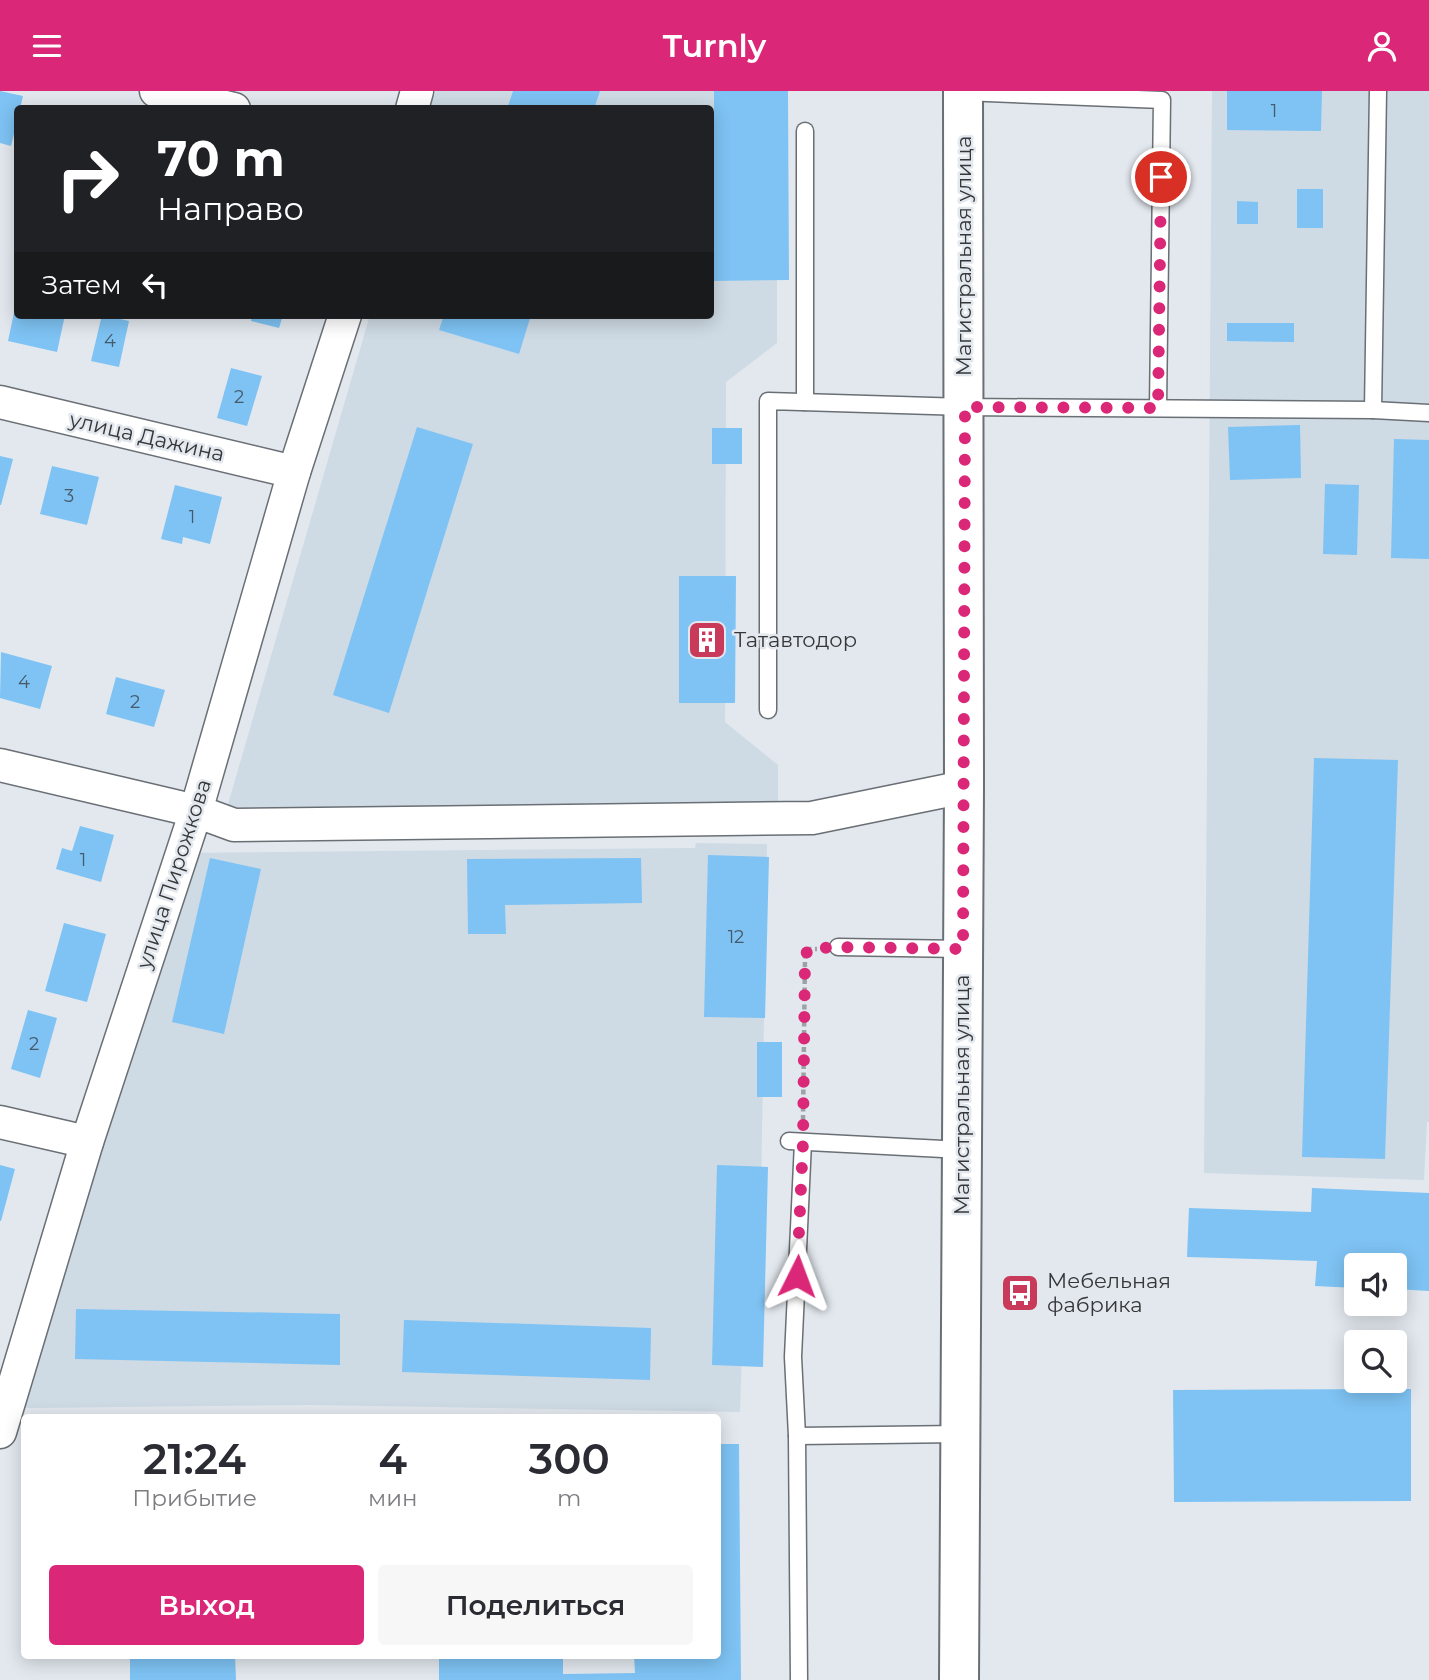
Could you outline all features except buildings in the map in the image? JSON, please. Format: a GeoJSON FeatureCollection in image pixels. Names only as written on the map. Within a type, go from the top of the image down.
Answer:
{"type":"FeatureCollection","features":[{"type":"Feature","properties":{"kind":"main road","name":"Магистральная улица"},"geometry":{"type":"LineString","coordinates":[[959,1680],[965,407],[963,92]]}},
{"type":"Feature","properties":{"kind":"street"},"geometry":{"type":"LineString","coordinates":[[156,91],[217,105]]}},
{"type":"Feature","properties":{"kind":"street","name":"улица Пирожкова"},"geometry":{"type":"LineString","coordinates":[[0,1432],[87,1142],[196,811],[294,472],[344,319]]}},
{"type":"Feature","properties":{"kind":"street","name":"улица Дажина"},"geometry":{"type":"LineString","coordinates":[[0,402],[294,472]]}},
{"type":"Feature","properties":{"kind":"street"},"geometry":{"type":"LineString","coordinates":[[0,765],[196,811],[234,825],[812,818],[964,787]]}},
{"type":"Feature","properties":{"kind":"street"},"geometry":{"type":"LineString","coordinates":[[0,1122],[87,1142]]}},
{"type":"Feature","properties":{"kind":"lane"},"geometry":{"type":"LineString","coordinates":[[1373,410],[1378,91]]}},
{"type":"Feature","properties":{"kind":"lane"},"geometry":{"type":"LineString","coordinates":[[963,92],[1162,100],[1158,408]]}},
{"type":"Feature","properties":{"kind":"lane"},"geometry":{"type":"LineString","coordinates":[[805,131],[805,402]]}},
{"type":"Feature","properties":{"kind":"lane"},"geometry":{"type":"LineString","coordinates":[[768,710],[768,401],[965,407],[1373,410],[1429,413]]}},
{"type":"Feature","properties":{"kind":"lane"},"geometry":{"type":"LineString","coordinates":[[838,947],[963,949]]}},
{"type":"Feature","properties":{"kind":"lane"},"geometry":{"type":"LineString","coordinates":[[799,1680],[797,1436],[793,1357],[796,1142],[962,1150]]}},
{"type":"Feature","properties":{"kind":"lane"},"geometry":{"type":"LineString","coordinates":[[797,1436],[960,1434]]}},
{"type":"Feature","properties":{"kind":"path"},"geometry":{"type":"LineString","coordinates":[[796,1142],[805,957],[808,949],[838,947]]}},
{"type":"Feature","properties":{"kind":"shaded area"},"geometry":{"type":"Polygon","coordinates":[[[436,91],[777,91],[777,343],[726,382],[725,722],[778,765],[778,813],[226,811],[369,319],[714,319],[714,105],[431,105],[436,91]]]}},
{"type":"Feature","properties":{"kind":"shaded area"},"geometry":{"type":"Polygon","coordinates":[[[1212,91],[1429,91],[1429,1122],[1424,1180],[1204,1173],[1212,91]]]}},
{"type":"Feature","properties":{"kind":"shaded area"},"geometry":{"type":"Polygon","coordinates":[[[696,843],[767,844],[761,1189],[747,1192],[740,1412],[311,1405],[16,1406],[179,853],[695,848],[696,843]]]}},
{"type":"Feature","properties":{"kind":"place","name":"Татавтодор"},"geometry":{"type":"Point","coordinates":[707,640]}},
{"type":"Feature","properties":{"kind":"place","name":"Мебельная фабрика"},"geometry":{"type":"Point","coordinates":[1020,1293]}},
{"type":"Feature","properties":{"kind":"route"},"geometry":{"type":"LineString","coordinates":[[797,1276],[803,1142],[805,957],[808,949],[963,949],[965,407],[1158,408],[1161,177]]}}]}
